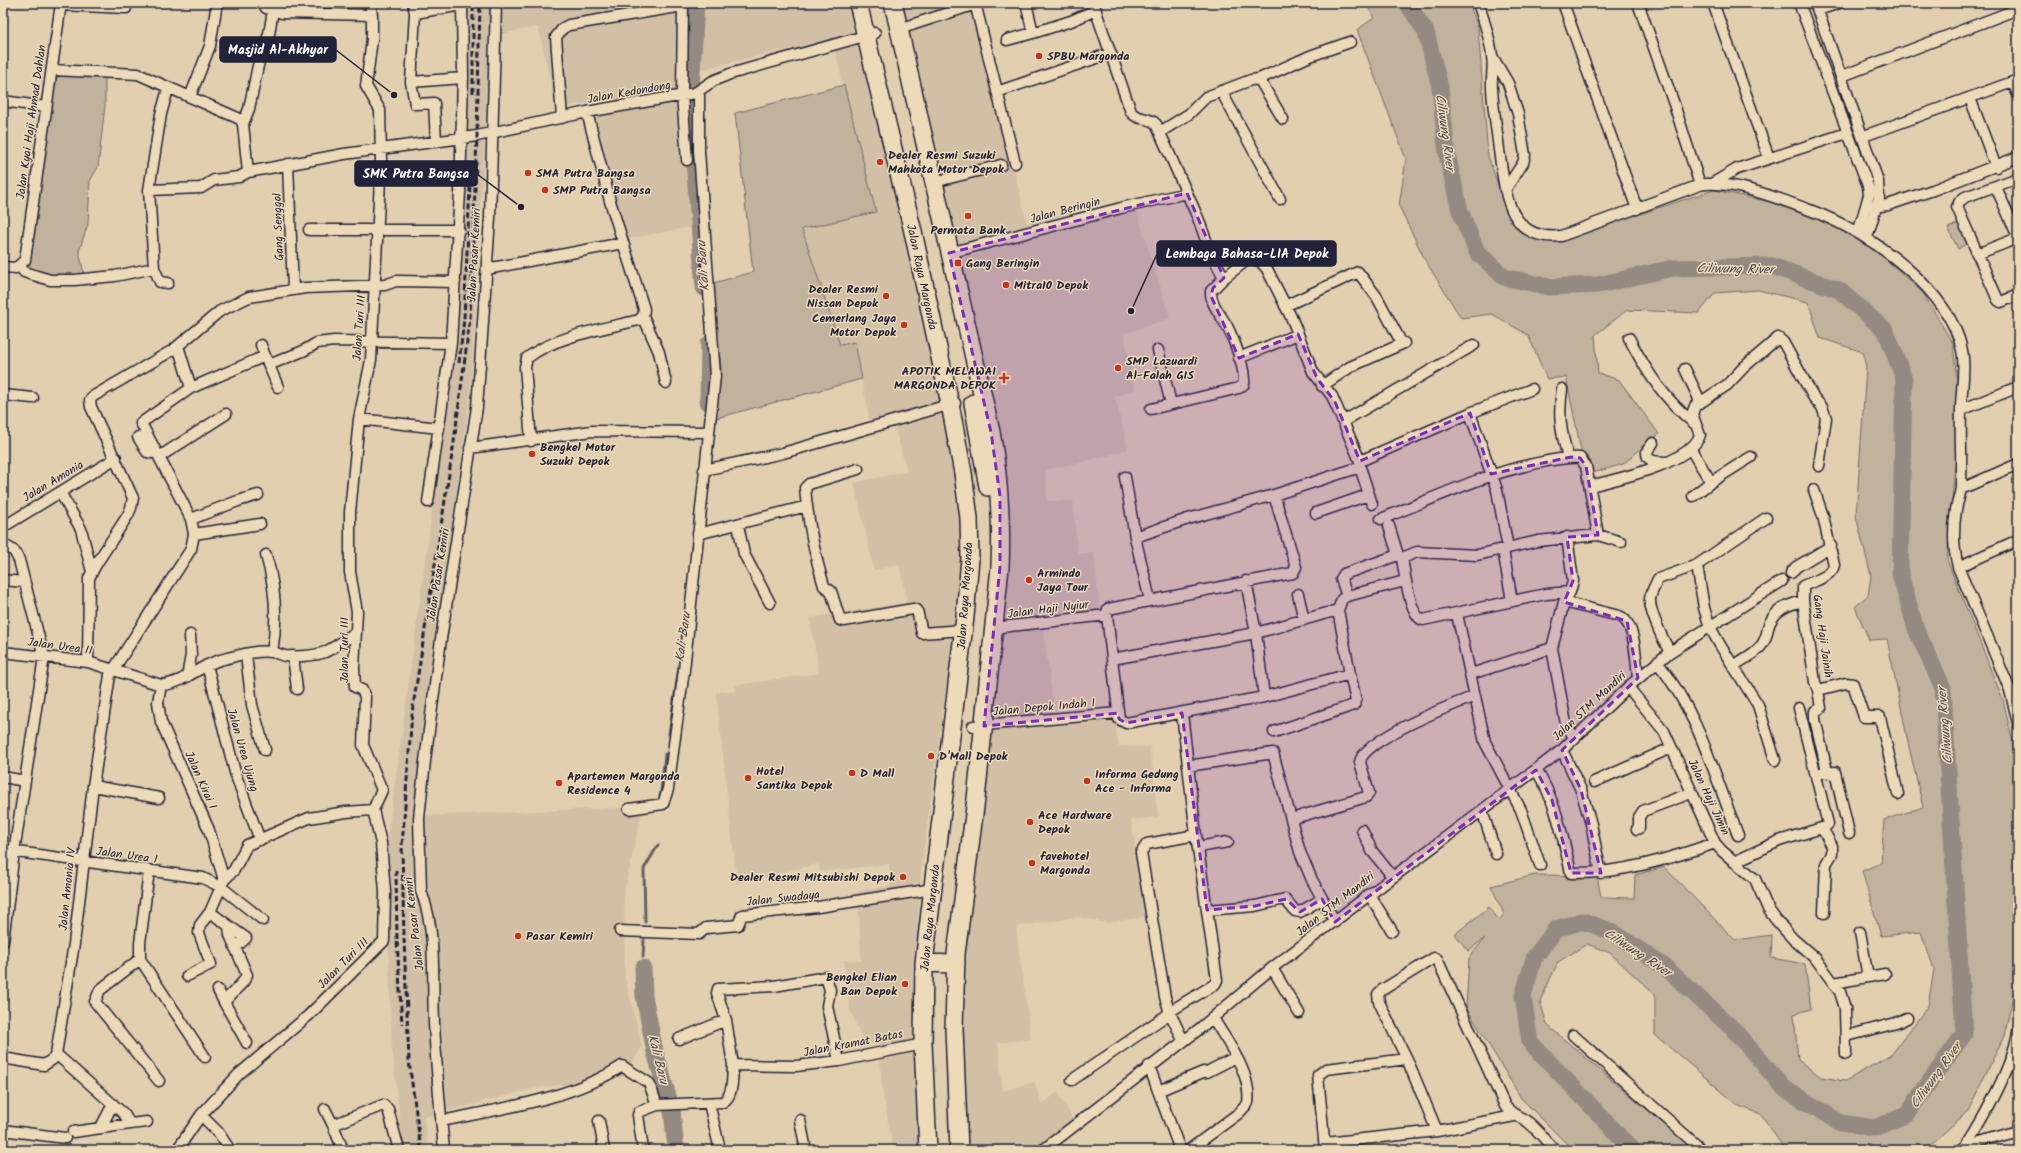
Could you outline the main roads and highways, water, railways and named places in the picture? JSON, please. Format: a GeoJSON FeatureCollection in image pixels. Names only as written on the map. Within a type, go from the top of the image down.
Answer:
{"type":"FeatureCollection","features":[{"type":"Feature","properties":{"kind":"highway","name":"Jalan Raya Margonda"},"geometry":{"type":"LineString","coordinates":[[858,3],[871,34]]}},
{"type":"Feature","properties":{"kind":"highway","name":"Jalan Raya Margonda"},"geometry":{"type":"LineString","coordinates":[[868,3],[871,34],[954,404],[974,484],[977,522],[975,624],[978,726],[940,964],[923,1044],[937,1150]]}},
{"type":"Feature","properties":{"kind":"highway","name":"Jalan Raya Margonda"},"geometry":{"type":"LineString","coordinates":[[883,3],[985,433]]}},
{"type":"Feature","properties":{"kind":"highway","name":"Jalan Raya Margonda"},"geometry":{"type":"LineString","coordinates":[[893,3],[934,182],[985,433],[991,527],[991,558],[975,624],[933,889],[954,1142]]}},
{"type":"Feature","properties":{"kind":"highway","name":"Jalan Raya Margonda"},"geometry":{"type":"LineString","coordinates":[[928,1150],[940,964],[975,624]]}},
{"type":"Feature","properties":{"kind":"waterway","name":"Kali Baru"},"geometry":{"type":"LineString","coordinates":[[696,3],[690,107],[704,288]]}},
{"type":"Feature","properties":{"kind":"waterway","name":"Ciliwung River"},"geometry":{"type":"LineString","coordinates":[[1407,3],[1426,32],[1440,87],[1447,154],[1460,211],[1477,252],[1504,277],[1549,287],[1598,285],[1673,268],[1772,266],[1839,290],[1886,331],[1904,379],[1900,574],[1916,629],[1943,688],[1964,1034],[1906,1115],[1874,1128],[1841,1123],[1785,1089],[1732,1028],[1665,967],[1613,932],[1583,921],[1556,929],[1534,958],[1523,996],[1530,1042],[1633,1150]]}},
{"type":"Feature","properties":{"kind":"waterway","name":"Kali Baru"},"geometry":{"type":"LineString","coordinates":[[708,402],[709,344]]}},
{"type":"Feature","properties":{"kind":"waterway","name":"Kali Baru"},"geometry":{"type":"LineString","coordinates":[[669,734],[680,660]]}},
{"type":"Feature","properties":{"kind":"waterway","name":"Kali Baru"},"geometry":{"type":"LineString","coordinates":[[660,800],[665,754]]}},
{"type":"Feature","properties":{"kind":"waterway","name":"Kali Baru"},"geometry":{"type":"LineString","coordinates":[[645,922],[644,869],[658,845]]}},
{"type":"Feature","properties":{"kind":"waterway","name":"Kali Baru"},"geometry":{"type":"LineString","coordinates":[[643,957],[644,940]]}},
{"type":"Feature","properties":{"kind":"waterway","name":"Kali Baru"},"geometry":{"type":"LineString","coordinates":[[643,968],[644,996],[655,1052],[672,1110],[676,1150]]}},
{"type":"Feature","properties":{"kind":"railway"},"geometry":{"type":"LineString","coordinates":[[473,3],[473,93]]}},
{"type":"Feature","properties":{"kind":"railway"},"geometry":{"type":"LineString","coordinates":[[421,1150],[409,1061],[402,846],[412,713],[454,442],[470,319],[477,136],[480,3]]}},
{"type":"Feature","properties":{"kind":"railway"},"geometry":{"type":"LineString","coordinates":[[459,363],[464,319],[470,187]]}},
{"type":"Feature","properties":{"kind":"railway"},"geometry":{"type":"LineString","coordinates":[[396,870],[397,940],[402,1024]]}},
{"type":"Feature","properties":{"kind":"place","name":"SPBU Margonda"},"geometry":{"type":"Point","coordinates":[1039,56]}},
{"type":"Feature","properties":{"kind":"place","name":"Masjid Al-Akhyar"},"geometry":{"type":"Point","coordinates":[394,95]}},
{"type":"Feature","properties":{"kind":"place","name":"Dealer Resmi Suzuki Mahkota Motor Depok"},"geometry":{"type":"Point","coordinates":[880,162]}},
{"type":"Feature","properties":{"kind":"place","name":"SMA Putra Bangsa"},"geometry":{"type":"Point","coordinates":[528,173]}},
{"type":"Feature","properties":{"kind":"place","name":"SMP Putra Bangsa"},"geometry":{"type":"Point","coordinates":[545,190]}},
{"type":"Feature","properties":{"kind":"place","name":"SMK Putra Bangsa"},"geometry":{"type":"Point","coordinates":[521,207]}},
{"type":"Feature","properties":{"kind":"place","name":"Permata Bank"},"geometry":{"type":"Point","coordinates":[968,216]}},
{"type":"Feature","properties":{"kind":"place","name":"Gang Beringin"},"geometry":{"type":"Point","coordinates":[958,263]}},
{"type":"Feature","properties":{"kind":"place","name":"Mitra10 Depok"},"geometry":{"type":"Point","coordinates":[1006,285]}},
{"type":"Feature","properties":{"kind":"place","name":"Dealer Resmi Nissan Depok"},"geometry":{"type":"Point","coordinates":[886,296]}},
{"type":"Feature","properties":{"kind":"place","name":"Lembaga Bahasa-LIA Depok"},"geometry":{"type":"Point","coordinates":[1131,311]}},
{"type":"Feature","properties":{"kind":"place","name":"Cemerlang Jaya Motor Depok"},"geometry":{"type":"Point","coordinates":[904,325]}},
{"type":"Feature","properties":{"kind":"place","name":"SMP Lazuardi Al-Falah GIS"},"geometry":{"type":"Point","coordinates":[1118,368]}},
{"type":"Feature","properties":{"kind":"place","name":"APOTIK MELAWAI MARGONDA DEPOK"},"geometry":{"type":"Point","coordinates":[1004,378]}},
{"type":"Feature","properties":{"kind":"place","name":"Bengkel Motor Suzuki Depok"},"geometry":{"type":"Point","coordinates":[532,454]}},
{"type":"Feature","properties":{"kind":"place","name":"Armindo Jaya Tour"},"geometry":{"type":"Point","coordinates":[1029,580]}},
{"type":"Feature","properties":{"kind":"place","name":"D'Mall Depok"},"geometry":{"type":"Point","coordinates":[931,756]}},
{"type":"Feature","properties":{"kind":"place","name":"D Mall"},"geometry":{"type":"Point","coordinates":[852,773]}},
{"type":"Feature","properties":{"kind":"place","name":"Hotel Santika Depok"},"geometry":{"type":"Point","coordinates":[748,778]}},
{"type":"Feature","properties":{"kind":"place","name":"Informa Gedung Ace - Informa"},"geometry":{"type":"Point","coordinates":[1087,781]}},
{"type":"Feature","properties":{"kind":"place","name":"Apartemen Margonda Residence 4"},"geometry":{"type":"Point","coordinates":[559,783]}},
{"type":"Feature","properties":{"kind":"place","name":"Ace Hardware Depok"},"geometry":{"type":"Point","coordinates":[1030,822]}},
{"type":"Feature","properties":{"kind":"place","name":"favehotel Margonda"},"geometry":{"type":"Point","coordinates":[1032,863]}},
{"type":"Feature","properties":{"kind":"place","name":"Dealer Resmi Mitsubishi Depok"},"geometry":{"type":"Point","coordinates":[903,877]}},
{"type":"Feature","properties":{"kind":"place","name":"Pasar Kemiri"},"geometry":{"type":"Point","coordinates":[518,936]}},
{"type":"Feature","properties":{"kind":"place","name":"Bengkel Elian Ban Depok"},"geometry":{"type":"Point","coordinates":[905,984]}}]}
